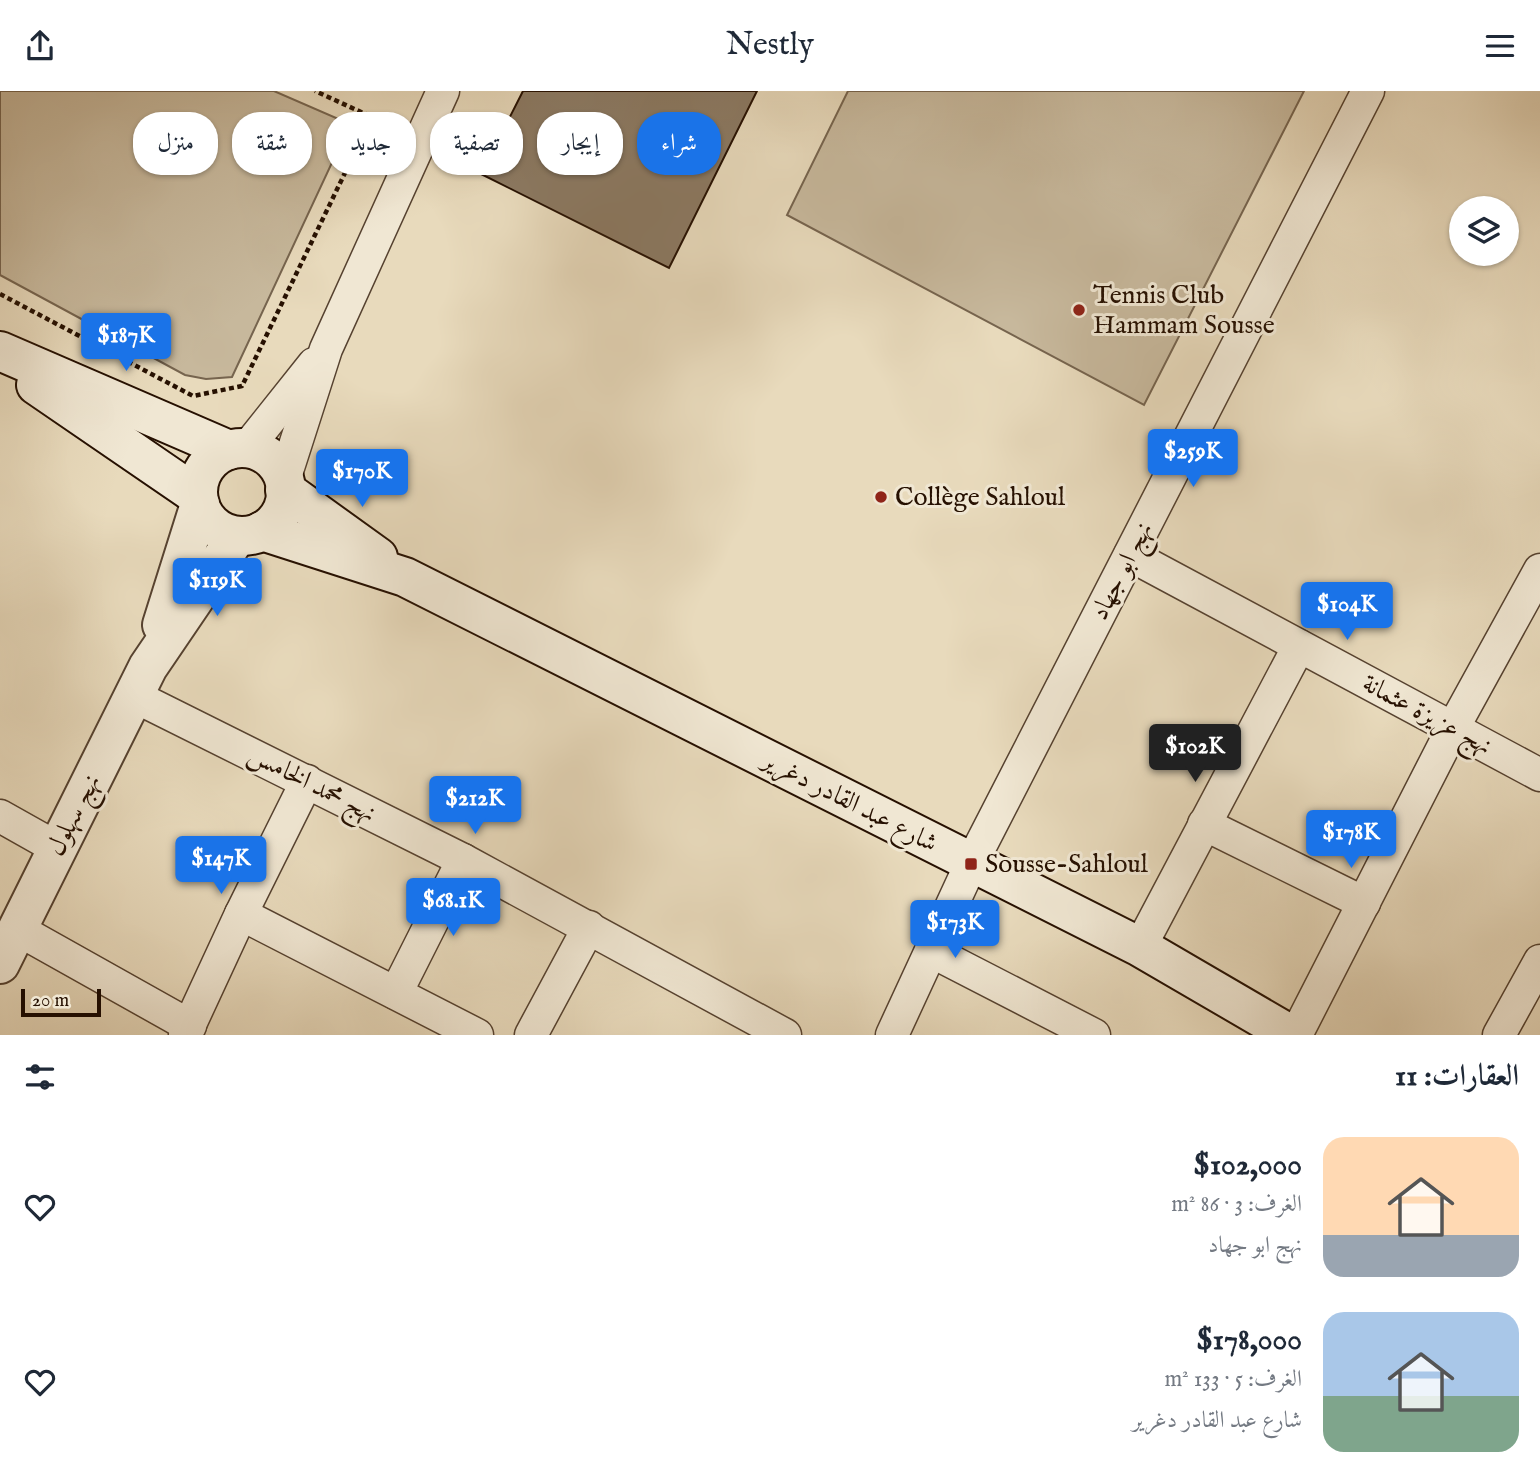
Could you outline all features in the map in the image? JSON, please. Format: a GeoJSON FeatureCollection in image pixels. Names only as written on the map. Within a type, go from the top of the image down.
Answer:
{"type":"FeatureCollection","features":[{"type":"Feature","properties":{"kind":"main road"},"geometry":{"type":"LineString","coordinates":[[0,351],[238,449],[263,453],[281,472],[284,505],[280,513],[249,533],[214,526],[199,500],[0,360]]}},
{"type":"Feature","properties":{"kind":"main road"},"geometry":{"type":"LineString","coordinates":[[199,500],[200,479],[208,464],[238,449]]}},
{"type":"Feature","properties":{"kind":"main road","name":"شارع عبد القادر دغرير"},"geometry":{"type":"LineString","coordinates":[[284,485],[405,577],[1140,947],[1293,1035]]}},
{"type":"Feature","properties":{"kind":"main road","name":"نهج سهلول"},"geometry":{"type":"LineString","coordinates":[[0,964],[141,681],[199,500]]}},
{"type":"Feature","properties":{"kind":"main road","name":"شارع عبد القادر دغرير"},"geometry":{"type":"LineString","coordinates":[[249,533],[405,577]]}},
{"type":"Feature","properties":{"kind":"main road","name":"نهج سهلول"},"geometry":{"type":"LineString","coordinates":[[141,681],[249,533]]}},
{"type":"Feature","properties":{"kind":"street"},"geometry":{"type":"LineString","coordinates":[[284,485],[326,349],[443,91]]}},
{"type":"Feature","properties":{"kind":"street","name":"نهج ابو جهاد"},"geometry":{"type":"LineString","coordinates":[[892,1035],[971,864],[1368,91]]}},
{"type":"Feature","properties":{"kind":"street"},"geometry":{"type":"LineString","coordinates":[[238,449],[326,349]]}},
{"type":"Feature","properties":{"kind":"street","name":"نهج عزيزة عثمانة"},"geometry":{"type":"LineString","coordinates":[[1130,555],[1540,775]]}},
{"type":"Feature","properties":{"kind":"street"},"geometry":{"type":"LineString","coordinates":[[1293,1035],[1364,903],[1452,728],[1540,570]]}},
{"type":"Feature","properties":{"kind":"street"},"geometry":{"type":"LineString","coordinates":[[1140,947],[1299,646]]}},
{"type":"Feature","properties":{"kind":"street","name":"نهج محمد الخامس"},"geometry":{"type":"LineString","coordinates":[[141,681],[307,781],[463,860],[785,1035]]}},
{"type":"Feature","properties":{"kind":"street"},"geometry":{"type":"LineString","coordinates":[[17,929],[188,1030],[241,914],[307,781]]}},
{"type":"Feature","properties":{"kind":"street"},"geometry":{"type":"LineString","coordinates":[[0,816],[57,848]]}},
{"type":"Feature","properties":{"kind":"street"},"geometry":{"type":"LineString","coordinates":[[1204,824],[1364,903]]}},
{"type":"Feature","properties":{"kind":"street"},"geometry":{"type":"LineString","coordinates":[[396,993],[463,860]]}},
{"type":"Feature","properties":{"kind":"street"},"geometry":{"type":"LineString","coordinates":[[241,914],[477,1035]]}},
{"type":"Feature","properties":{"kind":"street"},"geometry":{"type":"LineString","coordinates":[[531,1035],[589,927]]}},
{"type":"Feature","properties":{"kind":"street"},"geometry":{"type":"LineString","coordinates":[[931,951],[1094,1035]]}},
{"type":"Feature","properties":{"kind":"street"},"geometry":{"type":"LineString","coordinates":[[1499,1035],[1530,1001],[1540,961]]}},
{"type":"Feature","properties":{"kind":"path"},"geometry":{"type":"LineString","coordinates":[[0,294],[193,396],[242,386],[372,117],[315,91]]}},
{"type":"Feature","properties":{"kind":"shaded area"},"geometry":{"type":"Polygon","coordinates":[[[0,91],[274,91],[326,114],[326,175],[232,377],[206,379],[185,375],[0,275],[0,91]]]}},
{"type":"Feature","properties":{"kind":"shaded area","name":"Tennis Club Hammam Sousse"},"geometry":{"type":"Polygon","coordinates":[[[848,91],[1304,91],[1144,405],[787,215],[848,91]]]}},
{"type":"Feature","properties":{"kind":"building"},"geometry":{"type":"Polygon","coordinates":[[[523,91],[757,91],[721,163],[721,112],[637,112],[637,175],[715,175],[669,268],[483,175],[523,175],[523,112],[512,112],[523,91]]]}},
{"type":"Feature","properties":{"kind":"place","name":"Tennis Club Hammam Sousse"},"geometry":{"type":"Point","coordinates":[1079,310]}},
{"type":"Feature","properties":{"kind":"place","name":"Collège Sahloul"},"geometry":{"type":"Point","coordinates":[881,497]}},
{"type":"Feature","properties":{"kind":"place","name":"Sousse-Sahloul"},"geometry":{"type":"Point","coordinates":[971,864]}}]}
